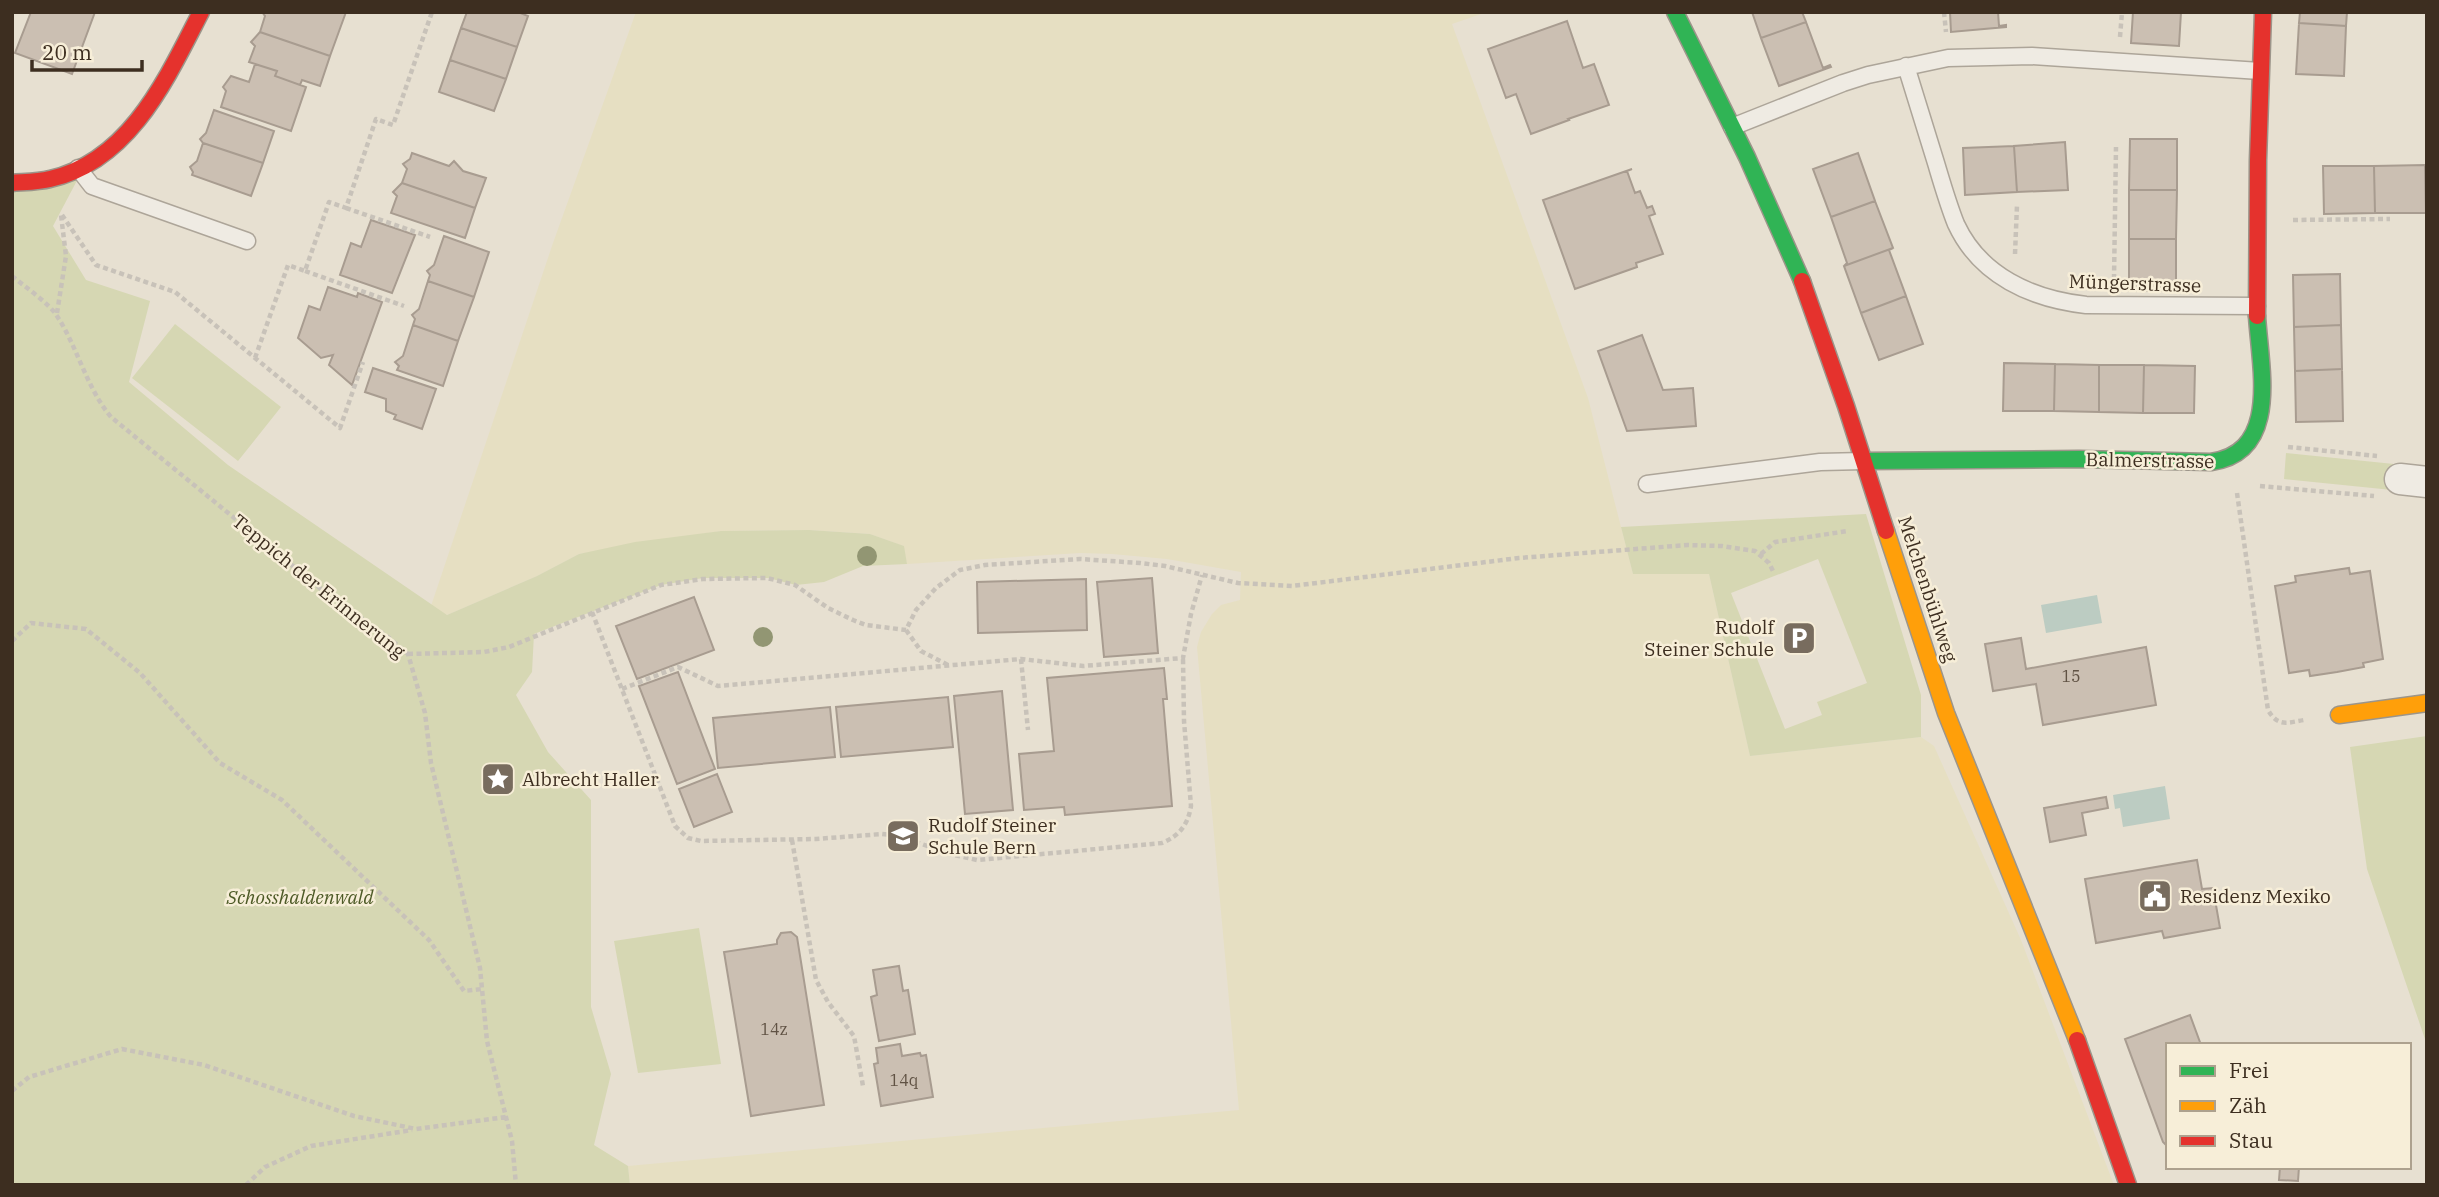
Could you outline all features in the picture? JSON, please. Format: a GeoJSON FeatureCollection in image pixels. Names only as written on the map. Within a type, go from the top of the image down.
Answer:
{"type":"FeatureCollection","features":[{"type":"Feature","properties":{"kind":"street"},"geometry":{"type":"LineString","coordinates":[[12,183],[56,177],[99,158],[122,140],[138,123],[157,93],[201,12]]}},
{"type":"Feature","properties":{"kind":"street","name":"Melchenbühlweg"},"geometry":{"type":"LineString","coordinates":[[1675,12],[1777,221],[1811,303],[1866,461],[1945,710],[1976,795],[2095,1087],[2128,1185]]}},
{"type":"Feature","properties":{"kind":"street"},"geometry":{"type":"LineString","coordinates":[[2249,444],[2257,430],[2260,409],[2257,306],[2263,12]]}},
{"type":"Feature","properties":{"kind":"street","name":"Balmerstrasse"},"geometry":{"type":"LineString","coordinates":[[1866,461],[2079,459],[2211,462],[2232,458],[2249,444]]}},
{"type":"Feature","properties":{"kind":"street"},"geometry":{"type":"LineString","coordinates":[[2339,715],[2427,703]]}},
{"type":"Feature","properties":{"kind":"lane"},"geometry":{"type":"LineString","coordinates":[[1732,127],[1843,83],[1948,58],[1994,55],[2260,71]]}},
{"type":"Feature","properties":{"kind":"lane","name":"Müngerstrasse"},"geometry":{"type":"LineString","coordinates":[[1906,66],[1956,224],[1984,261],[2007,281],[2040,297],[2062,302],[2257,306]]}},
{"type":"Feature","properties":{"kind":"lane"},"geometry":{"type":"LineString","coordinates":[[78,168],[92,186],[247,241]]}},
{"type":"Feature","properties":{"kind":"lane"},"geometry":{"type":"LineString","coordinates":[[1647,484],[1820,462],[1866,461]]}},
{"type":"Feature","properties":{"kind":"path"},"geometry":{"type":"LineString","coordinates":[[346,208],[376,119],[393,125],[432,12]]}},
{"type":"Feature","properties":{"kind":"path"},"geometry":{"type":"LineString","coordinates":[[2113,305],[2116,147]]}},
{"type":"Feature","properties":{"kind":"path"},"geometry":{"type":"LineString","coordinates":[[305,271],[329,202],[430,237]]}},
{"type":"Feature","properties":{"kind":"path"},"geometry":{"type":"LineString","coordinates":[[2007,281],[2015,266],[2017,205]]}},
{"type":"Feature","properties":{"kind":"path"},"geometry":{"type":"LineString","coordinates":[[56,314],[66,256],[61,214],[96,265],[175,292],[340,428],[363,362]]}},
{"type":"Feature","properties":{"kind":"path"},"geometry":{"type":"LineString","coordinates":[[2258,221],[2390,219]]}},
{"type":"Feature","properties":{"kind":"path"},"geometry":{"type":"LineString","coordinates":[[255,358],[288,265],[404,306]]}},
{"type":"Feature","properties":{"kind":"path","name":"Teppich der Erinnerung"},"geometry":{"type":"LineString","coordinates":[[12,276],[56,314],[80,365],[103,408],[111,417],[321,589],[408,654],[425,713],[431,763],[480,968],[486,1041],[512,1141],[516,1185]]}},
{"type":"Feature","properties":{"kind":"path"},"geometry":{"type":"LineString","coordinates":[[2249,444],[2405,473]]}},
{"type":"Feature","properties":{"kind":"path"},"geometry":{"type":"LineString","coordinates":[[2232,458],[2268,710],[2273,719],[2282,723],[2339,715]]}},
{"type":"Feature","properties":{"kind":"path"},"geometry":{"type":"LineString","coordinates":[[906,630],[916,610],[936,588],[960,570],[985,565],[1094,560],[1165,566],[1256,586],[1292,586],[1519,558],[1688,545],[1755,551],[1764,557],[1774,573]]}},
{"type":"Feature","properties":{"kind":"path"},"geometry":{"type":"LineString","coordinates":[[592,612],[678,832],[701,841],[792,840],[851,835],[900,836],[963,858],[977,860],[1153,845],[1171,840],[1186,824],[1191,806],[1184,721],[1183,658],[1202,575]]}},
{"type":"Feature","properties":{"kind":"path"},"geometry":{"type":"LineString","coordinates":[[408,654],[484,652],[509,647],[661,585],[703,579],[767,578],[795,585],[828,608],[866,625],[906,630],[921,651],[949,665]]}},
{"type":"Feature","properties":{"kind":"path"},"geometry":{"type":"LineString","coordinates":[[12,641],[31,624],[86,629],[140,673],[220,763],[282,800],[429,940],[464,991],[482,989]]}},
{"type":"Feature","properties":{"kind":"path"},"geometry":{"type":"LineString","coordinates":[[622,689],[678,667],[718,687],[1021,659],[1083,667],[1183,658]]}},
{"type":"Feature","properties":{"kind":"path"},"geometry":{"type":"LineString","coordinates":[[1021,659],[1028,730]]}},
{"type":"Feature","properties":{"kind":"path"},"geometry":{"type":"LineString","coordinates":[[792,840],[816,980],[828,1002],[854,1036],[863,1086]]}},
{"type":"Feature","properties":{"kind":"path"},"geometry":{"type":"LineString","coordinates":[[12,1091],[29,1077],[122,1049],[204,1065],[354,1116],[416,1129]]}},
{"type":"Feature","properties":{"kind":"path"},"geometry":{"type":"LineString","coordinates":[[246,1185],[265,1167],[311,1146],[506,1117]]}},
{"type":"Feature","properties":{"kind":"shaded area"},"geometry":{"type":"Polygon","coordinates":[[[636,12],[1487,12],[1452,24],[1588,398],[1633,574],[1709,574],[1750,756],[1921,737],[1934,746],[2021,940],[2114,1185],[630,1185],[628,1166],[1239,1110],[1197,647],[1201,632],[1212,614],[1221,605],[1240,600],[1241,572],[1167,559],[1080,553],[907,564],[903,546],[870,534],[809,530],[721,531],[579,554],[537,576],[447,615],[431,606],[553,243],[636,12]]]}},
{"type":"Feature","properties":{"kind":"shaded area"},"geometry":{"type":"Polygon","coordinates":[[[2097,595],[2102,623],[2046,633],[2041,605],[2097,595]]]}},
{"type":"Feature","properties":{"kind":"shaded area"},"geometry":{"type":"Polygon","coordinates":[[[2165,786],[2170,819],[2123,827],[2120,808],[2115,809],[2113,795],[2165,786]]]}},
{"type":"Feature","properties":{"kind":"green space","name":"Schosshaldenwald"},"geometry":{"type":"Polygon","coordinates":[[[82,171],[53,226],[86,280],[150,301],[129,382],[228,465],[447,615],[537,576],[579,554],[635,542],[721,531],[809,530],[870,534],[904,546],[907,564],[863,566],[824,582],[796,585],[768,578],[703,578],[661,585],[534,634],[532,672],[516,695],[548,752],[591,800],[591,1007],[611,1074],[594,1145],[628,1166],[630,1185],[12,1185],[12,187],[82,171]]]}},
{"type":"Feature","properties":{"kind":"green space"},"geometry":{"type":"Polygon","coordinates":[[[175,324],[281,407],[238,461],[132,378],[175,324]]]}},
{"type":"Feature","properties":{"kind":"green space"},"geometry":{"type":"Polygon","coordinates":[[[2286,453],[2394,464],[2392,490],[2284,479],[2286,453]]]}},
{"type":"Feature","properties":{"kind":"green space"},"geometry":{"type":"Polygon","coordinates":[[[1866,514],[1921,695],[1921,737],[1750,756],[1709,574],[1633,574],[1621,527],[1866,514]],[[1818,559],[1731,593],[1785,729],[1822,715],[1817,702],[1867,683],[1818,559]]]}},
{"type":"Feature","properties":{"kind":"green space"},"geometry":{"type":"Polygon","coordinates":[[[2427,736],[2427,1045],[2367,869],[2350,747],[2427,736]]]}},
{"type":"Feature","properties":{"kind":"green space"},"geometry":{"type":"Polygon","coordinates":[[[699,928],[721,1064],[638,1073],[614,941],[699,928]]]}},
{"type":"Feature","properties":{"kind":"building"},"geometry":{"type":"Polygon","coordinates":[[[31,12],[95,12],[72,74],[15,53],[31,12]]]}},
{"type":"Feature","properties":{"kind":"building"},"geometry":{"type":"Polygon","coordinates":[[[262,12],[346,12],[330,56],[260,32],[265,16],[262,12]]]}},
{"type":"Feature","properties":{"kind":"building"},"geometry":{"type":"Polygon","coordinates":[[[467,12],[518,12],[528,16],[517,47],[461,28],[467,12]]]}},
{"type":"Feature","properties":{"kind":"building"},"geometry":{"type":"Polygon","coordinates":[[[1752,12],[1802,12],[1806,22],[1761,38],[1752,12]]]}},
{"type":"Feature","properties":{"kind":"building"},"geometry":{"type":"Polygon","coordinates":[[[1950,12],[1998,12],[1999,26],[2006,27],[1951,32],[1950,12]]]}},
{"type":"Feature","properties":{"kind":"building"},"geometry":{"type":"Polygon","coordinates":[[[2133,12],[2181,12],[2179,46],[2131,43],[2133,12]]]}},
{"type":"Feature","properties":{"kind":"building"},"geometry":{"type":"Polygon","coordinates":[[[2300,12],[2347,12],[2346,26],[2299,23],[2300,12]]]}},
{"type":"Feature","properties":{"kind":"building"},"geometry":{"type":"Polygon","coordinates":[[[1567,21],[1583,68],[1594,64],[1609,105],[1531,134],[1516,94],[1506,98],[1488,49],[1567,21]]]}},
{"type":"Feature","properties":{"kind":"building"},"geometry":{"type":"Polygon","coordinates":[[[1806,22],[1823,68],[1830,65],[1831,67],[1779,86],[1761,38],[1806,22]]]}},
{"type":"Feature","properties":{"kind":"building"},"geometry":{"type":"Polygon","coordinates":[[[2299,23],[2346,26],[2344,76],[2296,74],[2299,23]]]}},
{"type":"Feature","properties":{"kind":"building"},"geometry":{"type":"Polygon","coordinates":[[[461,28],[517,47],[506,79],[450,60],[461,28]]]}},
{"type":"Feature","properties":{"kind":"building"},"geometry":{"type":"Polygon","coordinates":[[[260,32],[330,56],[320,86],[302,80],[300,85],[275,76],[277,71],[249,62],[255,46],[251,42],[260,32]]]}},
{"type":"Feature","properties":{"kind":"building"},"geometry":{"type":"Polygon","coordinates":[[[450,60],[506,79],[494,111],[439,92],[450,60]]]}},
{"type":"Feature","properties":{"kind":"building"},"geometry":{"type":"Polygon","coordinates":[[[255,64],[277,71],[275,76],[306,87],[291,131],[221,107],[226,91],[223,87],[231,76],[249,82],[255,64]]]}},
{"type":"Feature","properties":{"kind":"building"},"geometry":{"type":"Polygon","coordinates":[[[214,110],[274,131],[263,163],[203,143],[200,139],[206,133],[214,110]]]}},
{"type":"Feature","properties":{"kind":"building"},"geometry":{"type":"Polygon","coordinates":[[[2130,139],[2177,139],[2177,190],[2129,190],[2130,139]]]}},
{"type":"Feature","properties":{"kind":"building"},"geometry":{"type":"Polygon","coordinates":[[[2065,142],[2068,190],[2017,192],[2014,146],[2065,142]]]}},
{"type":"Feature","properties":{"kind":"building"},"geometry":{"type":"Polygon","coordinates":[[[203,143],[263,163],[251,196],[192,175],[190,167],[197,161],[203,143]]]}},
{"type":"Feature","properties":{"kind":"building"},"geometry":{"type":"Polygon","coordinates":[[[2014,146],[2017,192],[1965,195],[1963,148],[2014,146]]]}},
{"type":"Feature","properties":{"kind":"building"},"geometry":{"type":"Polygon","coordinates":[[[412,153],[449,166],[454,161],[463,171],[486,178],[475,208],[402,183],[407,169],[403,164],[410,159],[412,153]]]}},
{"type":"Feature","properties":{"kind":"building"},"geometry":{"type":"Polygon","coordinates":[[[1858,153],[1875,201],[1831,217],[1813,169],[1858,153]]]}},
{"type":"Feature","properties":{"kind":"building"},"geometry":{"type":"Polygon","coordinates":[[[2425,165],[2426,213],[2375,213],[2374,166],[2425,165]]]}},
{"type":"Feature","properties":{"kind":"building"},"geometry":{"type":"Polygon","coordinates":[[[2323,166],[2374,166],[2375,213],[2324,214],[2323,166]]]}},
{"type":"Feature","properties":{"kind":"building"},"geometry":{"type":"Polygon","coordinates":[[[1632,169],[1627,171],[1635,193],[1640,191],[1647,208],[1652,206],[1655,214],[1649,216],[1663,254],[1636,263],[1637,267],[1575,289],[1543,200],[1632,169]]]}},
{"type":"Feature","properties":{"kind":"building"},"geometry":{"type":"Polygon","coordinates":[[[402,183],[475,208],[465,238],[391,213],[397,196],[393,192],[402,183]]]}},
{"type":"Feature","properties":{"kind":"building"},"geometry":{"type":"Polygon","coordinates":[[[2129,190],[2177,190],[2176,239],[2129,239],[2129,190]]]}},
{"type":"Feature","properties":{"kind":"building"},"geometry":{"type":"Polygon","coordinates":[[[1875,201],[1893,248],[1844,266],[1847,263],[1831,217],[1875,201]]]}},
{"type":"Feature","properties":{"kind":"building"},"geometry":{"type":"Polygon","coordinates":[[[371,220],[415,235],[392,293],[340,275],[351,243],[361,247],[371,220]]]}},
{"type":"Feature","properties":{"kind":"building"},"geometry":{"type":"Polygon","coordinates":[[[444,236],[489,252],[474,297],[428,281],[430,275],[427,271],[434,265],[444,236]]]}},
{"type":"Feature","properties":{"kind":"building"},"geometry":{"type":"Polygon","coordinates":[[[2129,239],[2176,239],[2176,291],[2129,291],[2129,239]]]}},
{"type":"Feature","properties":{"kind":"building"},"geometry":{"type":"Polygon","coordinates":[[[1893,248],[1889,250],[1906,296],[1861,313],[1844,266],[1893,248]]]}},
{"type":"Feature","properties":{"kind":"building"},"geometry":{"type":"Polygon","coordinates":[[[2340,274],[2341,325],[2294,327],[2293,275],[2340,274]]]}},
{"type":"Feature","properties":{"kind":"building"},"geometry":{"type":"Polygon","coordinates":[[[428,281],[474,297],[458,341],[413,325],[415,319],[412,315],[419,309],[428,281]]]}},
{"type":"Feature","properties":{"kind":"building"},"geometry":{"type":"Polygon","coordinates":[[[328,287],[357,297],[358,293],[382,302],[352,385],[329,365],[333,355],[321,358],[298,338],[309,306],[320,310],[328,287]]]}},
{"type":"Feature","properties":{"kind":"building"},"geometry":{"type":"Polygon","coordinates":[[[1906,296],[1923,344],[1879,360],[1861,313],[1906,296]]]}},
{"type":"Feature","properties":{"kind":"building"},"geometry":{"type":"Polygon","coordinates":[[[413,325],[458,341],[443,386],[397,370],[399,366],[395,362],[403,356],[413,325]]]}},
{"type":"Feature","properties":{"kind":"building"},"geometry":{"type":"Polygon","coordinates":[[[2341,325],[2342,369],[2295,371],[2294,327],[2341,325]]]}},
{"type":"Feature","properties":{"kind":"building"},"geometry":{"type":"Polygon","coordinates":[[[1642,335],[1663,390],[1693,388],[1696,426],[1627,431],[1598,351],[1642,335]]]}},
{"type":"Feature","properties":{"kind":"building"},"geometry":{"type":"Polygon","coordinates":[[[2004,363],[2055,364],[2054,411],[2003,411],[2004,363]]]}},
{"type":"Feature","properties":{"kind":"building"},"geometry":{"type":"Polygon","coordinates":[[[2055,364],[2099,365],[2099,412],[2054,411],[2055,364]]]}},
{"type":"Feature","properties":{"kind":"building"},"geometry":{"type":"Polygon","coordinates":[[[2099,365],[2144,365],[2143,413],[2099,412],[2099,365]]]}},
{"type":"Feature","properties":{"kind":"building"},"geometry":{"type":"Polygon","coordinates":[[[2144,365],[2195,366],[2194,413],[2143,413],[2144,365]]]}},
{"type":"Feature","properties":{"kind":"building"},"geometry":{"type":"Polygon","coordinates":[[[373,368],[436,389],[422,429],[394,419],[396,415],[386,411],[386,399],[365,392],[373,368]]]}},
{"type":"Feature","properties":{"kind":"building"},"geometry":{"type":"Polygon","coordinates":[[[2342,369],[2343,421],[2296,422],[2295,371],[2342,369]]]}},
{"type":"Feature","properties":{"kind":"building"},"geometry":{"type":"Polygon","coordinates":[[[2349,568],[2350,574],[2370,571],[2383,659],[2363,663],[2364,667],[2337,672],[2310,676],[2309,670],[2289,673],[2275,586],[2296,582],[2295,576],[2349,568]]]}},
{"type":"Feature","properties":{"kind":"building"},"geometry":{"type":"Polygon","coordinates":[[[1152,578],[1158,653],[1104,657],[1097,582],[1152,578]]]}},
{"type":"Feature","properties":{"kind":"building"},"geometry":{"type":"Polygon","coordinates":[[[1086,579],[1087,630],[978,633],[977,582],[1086,579]]]}},
{"type":"Feature","properties":{"kind":"building"},"geometry":{"type":"Polygon","coordinates":[[[694,597],[714,650],[637,679],[616,626],[694,597]]]}},
{"type":"Feature","properties":{"kind":"building"},"geometry":{"type":"Polygon","coordinates":[[[2021,638],[2026,669],[2146,647],[2156,705],[2043,725],[2036,684],[1993,691],[1985,644],[2021,638]]]}},
{"type":"Feature","properties":{"kind":"building"},"geometry":{"type":"Polygon","coordinates":[[[1164,668],[1167,699],[1163,699],[1172,806],[1065,815],[1064,807],[1024,810],[1019,754],[1054,751],[1047,678],[1164,668]]]}},
{"type":"Feature","properties":{"kind":"building"},"geometry":{"type":"Polygon","coordinates":[[[678,672],[715,769],[677,784],[639,686],[678,672]]]}},
{"type":"Feature","properties":{"kind":"building"},"geometry":{"type":"Polygon","coordinates":[[[1002,691],[1013,810],[965,814],[954,696],[1002,691]]]}},
{"type":"Feature","properties":{"kind":"building"},"geometry":{"type":"Polygon","coordinates":[[[948,697],[953,747],[841,757],[836,707],[948,697]]]}},
{"type":"Feature","properties":{"kind":"building"},"geometry":{"type":"Polygon","coordinates":[[[830,707],[835,757],[718,768],[713,718],[830,707]]]}},
{"type":"Feature","properties":{"kind":"building"},"geometry":{"type":"Polygon","coordinates":[[[717,774],[732,812],[694,827],[679,789],[717,774]]]}},
{"type":"Feature","properties":{"kind":"building"},"geometry":{"type":"Polygon","coordinates":[[[2106,797],[2108,808],[2082,813],[2086,835],[2050,842],[2044,808],[2106,797]]]}},
{"type":"Feature","properties":{"kind":"building"},"geometry":{"type":"Polygon","coordinates":[[[2197,860],[2202,889],[2213,888],[2220,928],[2164,938],[2162,931],[2096,943],[2085,879],[2197,860]]]}},
{"type":"Feature","properties":{"kind":"building"},"geometry":{"type":"Polygon","coordinates":[[[791,932],[797,937],[824,1105],[751,1116],[724,952],[777,944],[781,933],[791,932]]]}},
{"type":"Feature","properties":{"kind":"building"},"geometry":{"type":"Polygon","coordinates":[[[899,966],[903,991],[908,990],[915,1034],[879,1041],[871,997],[877,995],[873,970],[899,966]]]}},
{"type":"Feature","properties":{"kind":"building"},"geometry":{"type":"Polygon","coordinates":[[[2190,1015],[2200,1043],[2166,1043],[2166,1145],[2163,1142],[2125,1039],[2190,1015]]]}},
{"type":"Feature","properties":{"kind":"building"},"geometry":{"type":"Polygon","coordinates":[[[900,1044],[902,1056],[920,1053],[921,1056],[926,1055],[933,1097],[881,1106],[874,1064],[878,1063],[876,1048],[900,1044]]]}},
{"type":"Feature","properties":{"kind":"building"},"geometry":{"type":"Polygon","coordinates":[[[2280,1169],[2299,1169],[2298,1181],[2279,1180],[2280,1169]]]}},
{"type":"Feature","properties":{"kind":"traffic: fast"},"geometry":{"type":"LineString","coordinates":[[1675,12],[1747,157],[1802,281]]}},
{"type":"Feature","properties":{"kind":"traffic: fast"},"geometry":{"type":"LineString","coordinates":[[1866,461],[2079,459],[2211,462],[2233,455],[2248,442],[2257,425],[2261,404],[2257,316]]}},
{"type":"Feature","properties":{"kind":"traffic: slow"},"geometry":{"type":"LineString","coordinates":[[1886,531],[1946,713],[2077,1040]]}},
{"type":"Feature","properties":{"kind":"traffic: slow"},"geometry":{"type":"LineString","coordinates":[[2339,715],[2427,703]]}},
{"type":"Feature","properties":{"kind":"traffic: jam"},"geometry":{"type":"LineString","coordinates":[[12,183],[45,180],[78,169],[103,155],[143,114],[201,12]]}},
{"type":"Feature","properties":{"kind":"traffic: jam"},"geometry":{"type":"LineString","coordinates":[[2257,316],[2263,12]]}},
{"type":"Feature","properties":{"kind":"traffic: jam"},"geometry":{"type":"LineString","coordinates":[[1802,281],[1886,531]]}},
{"type":"Feature","properties":{"kind":"traffic: jam"},"geometry":{"type":"LineString","coordinates":[[2077,1040],[2128,1185]]}},
{"type":"Feature","properties":{"kind":"place","name":"Rudolf Steiner Schule"},"geometry":{"type":"Point","coordinates":[1799,638]}},
{"type":"Feature","properties":{"kind":"place","name":"Albrecht Haller"},"geometry":{"type":"Point","coordinates":[498,779]}},
{"type":"Feature","properties":{"kind":"place","name":"Rudolf Steiner Schule Bern"},"geometry":{"type":"Point","coordinates":[903,836]}},
{"type":"Feature","properties":{"kind":"place","name":"Residenz Mexiko"},"geometry":{"type":"Point","coordinates":[2155,896]}}]}
